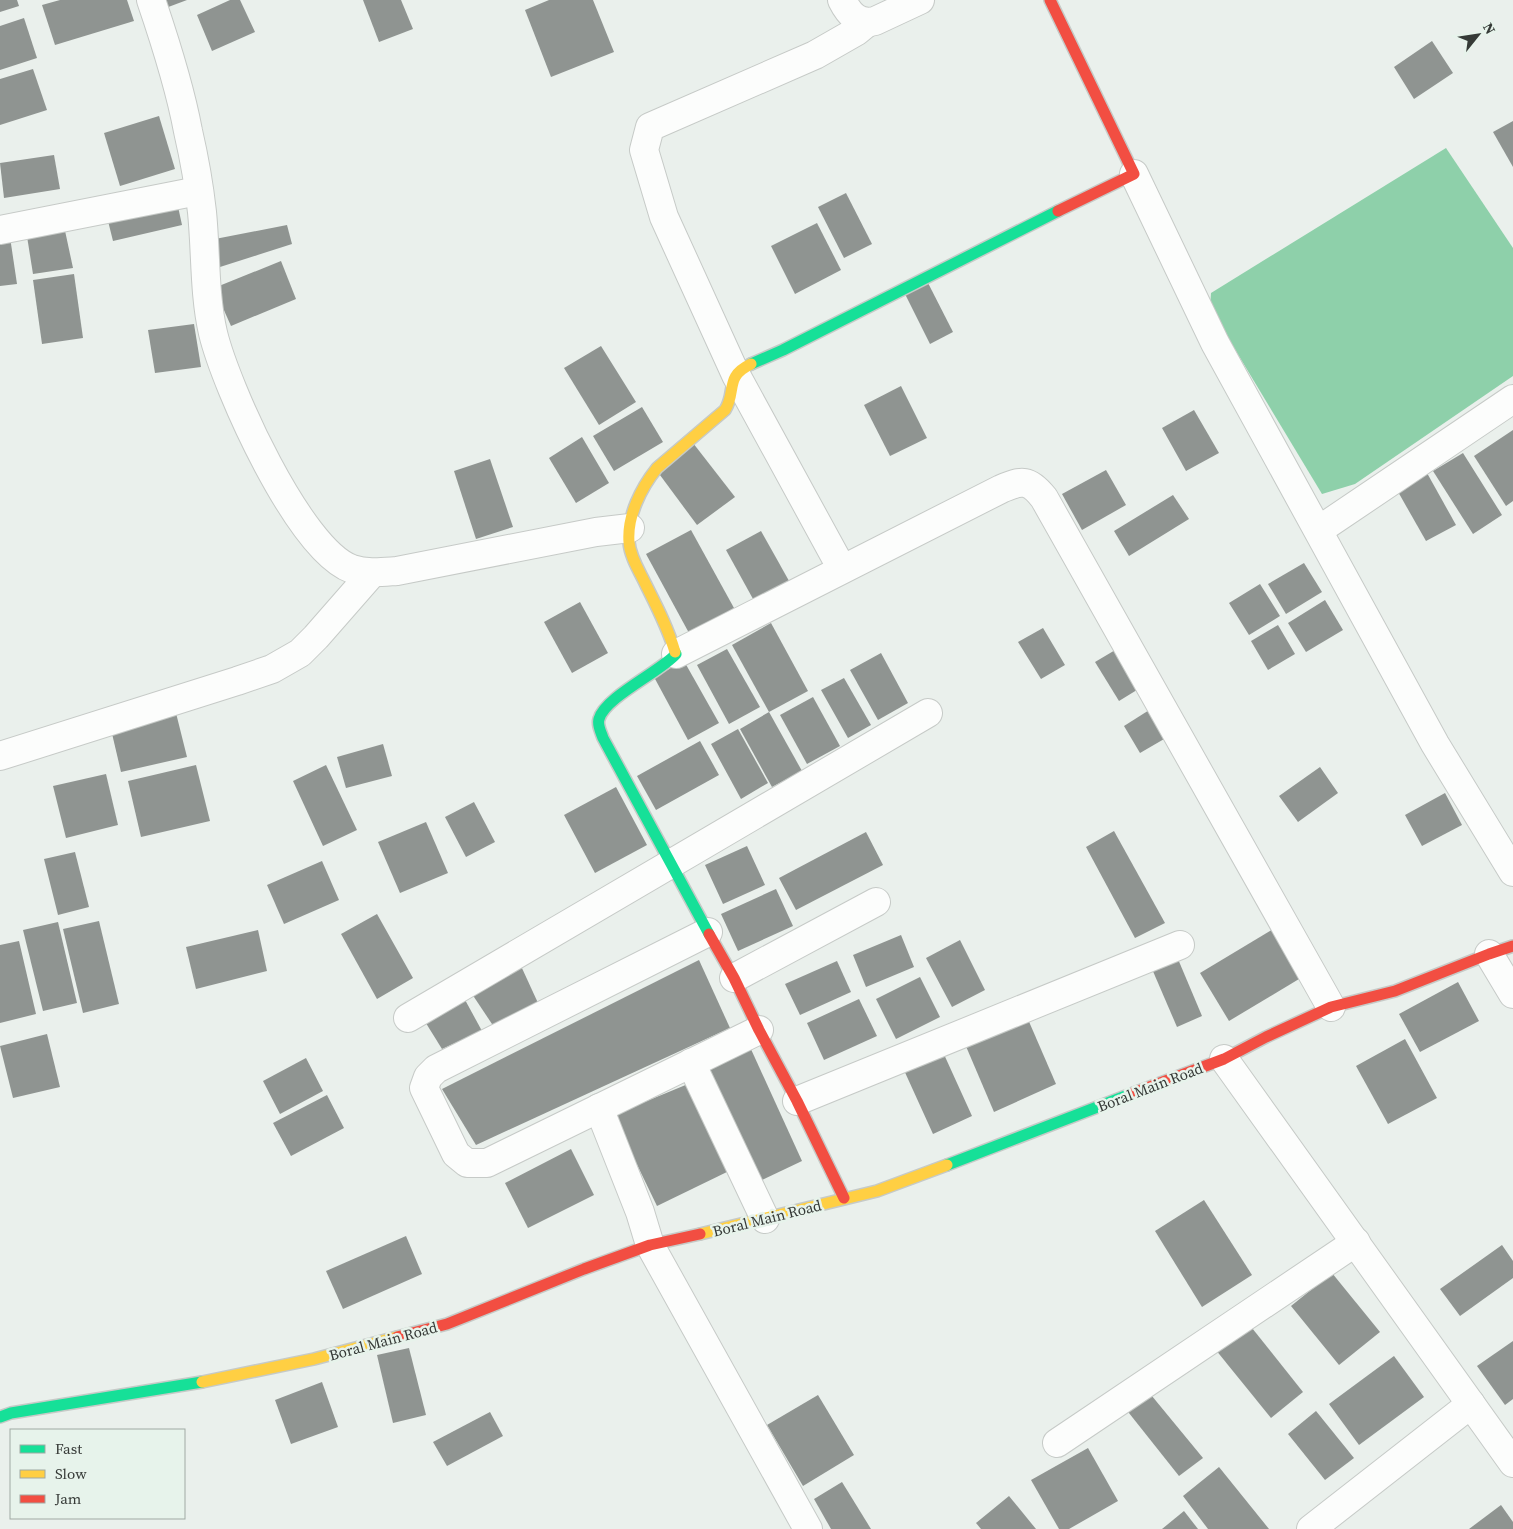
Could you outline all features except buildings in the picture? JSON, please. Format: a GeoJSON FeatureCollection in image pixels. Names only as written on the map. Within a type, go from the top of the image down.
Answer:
{"type":"FeatureCollection","features":[{"type":"Feature","properties":{"kind":"street"},"geometry":{"type":"LineString","coordinates":[[151,0],[172,66],[188,129],[202,211],[209,310],[218,351],[259,447],[277,481],[305,526],[334,557],[352,568],[372,572],[397,570],[586,534],[630,528]]}},
{"type":"Feature","properties":{"kind":"street"},"geometry":{"type":"LineString","coordinates":[[842,0],[849,13],[856,19],[868,22],[875,21],[920,0]]}},
{"type":"Feature","properties":{"kind":"street"},"geometry":{"type":"LineString","coordinates":[[1050,0],[1084,68],[1115,140],[1134,174],[1215,343],[1435,744],[1513,872]]}},
{"type":"Feature","properties":{"kind":"street"},"geometry":{"type":"LineString","coordinates":[[842,569],[736,375],[664,218],[644,150],[650,126],[815,55],[868,22]]}},
{"type":"Feature","properties":{"kind":"street"},"geometry":{"type":"LineString","coordinates":[[676,654],[660,613],[634,560],[629,543],[630,528],[636,503],[650,478],[657,468],[725,410],[728,405],[732,382],[736,375],[743,368],[783,350],[1134,174]]}},
{"type":"Feature","properties":{"kind":"street"},"geometry":{"type":"LineString","coordinates":[[0,229],[198,191]]}},
{"type":"Feature","properties":{"kind":"street"},"geometry":{"type":"LineString","coordinates":[[1318,530],[1513,399]]}},
{"type":"Feature","properties":{"kind":"street"},"geometry":{"type":"LineString","coordinates":[[844,1198],[734,978],[603,738],[599,719],[602,712],[611,703],[670,662],[676,654],[1015,483],[1024,482],[1037,489],[1044,498],[1331,1007]]}},
{"type":"Feature","properties":{"kind":"street"},"geometry":{"type":"LineString","coordinates":[[0,756],[272,669],[300,653],[372,572]]}},
{"type":"Feature","properties":{"kind":"street"},"geometry":{"type":"LineString","coordinates":[[408,1018],[928,712]]}},
{"type":"Feature","properties":{"kind":"street"},"geometry":{"type":"LineString","coordinates":[[734,978],[876,902]]}},
{"type":"Feature","properties":{"kind":"street"},"geometry":{"type":"LineString","coordinates":[[708,932],[436,1069],[428,1077],[424,1088],[456,1154],[467,1163],[487,1163],[759,1030]]}},
{"type":"Feature","properties":{"kind":"street"},"geometry":{"type":"LineString","coordinates":[[797,1101],[1180,945]]}},
{"type":"Feature","properties":{"kind":"street"},"geometry":{"type":"LineString","coordinates":[[1501,950],[1513,994]]}},
{"type":"Feature","properties":{"kind":"street","name":"Boral Main Road"},"geometry":{"type":"LineString","coordinates":[[0,1417],[11,1413],[181,1386],[314,1359],[447,1324],[584,1269],[650,1245],[720,1230],[877,1191],[1224,1059],[1331,1007],[1395,990],[1501,950]]}},
{"type":"Feature","properties":{"kind":"street"},"geometry":{"type":"LineString","coordinates":[[1224,1059],[1513,1463]]}},
{"type":"Feature","properties":{"kind":"street"},"geometry":{"type":"LineString","coordinates":[[691,1063],[765,1219]]}},
{"type":"Feature","properties":{"kind":"street"},"geometry":{"type":"LineString","coordinates":[[599,1108],[640,1212],[650,1245],[808,1529]]}},
{"type":"Feature","properties":{"kind":"street"},"geometry":{"type":"LineString","coordinates":[[1057,1443],[1356,1242]]}},
{"type":"Feature","properties":{"kind":"street"},"geometry":{"type":"LineString","coordinates":[[1311,1529],[1471,1404]]}},
{"type":"Feature","properties":{"kind":"shaded area"},"geometry":{"type":"Polygon","coordinates":[[[1446,148],[1513,248],[1513,376],[1355,484],[1322,494],[1210,308],[1211,293],[1446,148]]]}},
{"type":"Feature","properties":{"kind":"traffic: fast"},"geometry":{"type":"LineString","coordinates":[[751,364],[783,350],[1058,211]]}},
{"type":"Feature","properties":{"kind":"traffic: fast"},"geometry":{"type":"LineString","coordinates":[[675,652],[676,654],[668,661],[611,702],[603,711],[598,724],[603,738],[709,934]]}},
{"type":"Feature","properties":{"kind":"traffic: fast"},"geometry":{"type":"LineString","coordinates":[[947,1165],[1131,1094]]}},
{"type":"Feature","properties":{"kind":"traffic: fast"},"geometry":{"type":"LineString","coordinates":[[0,1417],[11,1413],[202,1382]]}},
{"type":"Feature","properties":{"kind":"traffic: slow"},"geometry":{"type":"LineString","coordinates":[[675,652],[662,618],[631,553],[629,542],[630,522],[636,503],[657,468],[725,410],[734,379],[737,374],[751,364]]}},
{"type":"Feature","properties":{"kind":"traffic: slow"},"geometry":{"type":"LineString","coordinates":[[700,1234],[877,1191],[947,1165]]}},
{"type":"Feature","properties":{"kind":"traffic: slow"},"geometry":{"type":"LineString","coordinates":[[202,1382],[314,1359],[397,1337]]}},
{"type":"Feature","properties":{"kind":"traffic: jam"},"geometry":{"type":"LineString","coordinates":[[1050,0],[1134,174],[1058,211]]}},
{"type":"Feature","properties":{"kind":"traffic: jam"},"geometry":{"type":"LineString","coordinates":[[709,934],[734,978],[797,1101],[844,1198]]}},
{"type":"Feature","properties":{"kind":"traffic: jam"},"geometry":{"type":"LineString","coordinates":[[1131,1094],[1224,1059],[1331,1007],[1395,991],[1513,946]]}},
{"type":"Feature","properties":{"kind":"traffic: jam"},"geometry":{"type":"LineString","coordinates":[[397,1337],[447,1324],[584,1269],[650,1245],[700,1234]]}}]}
